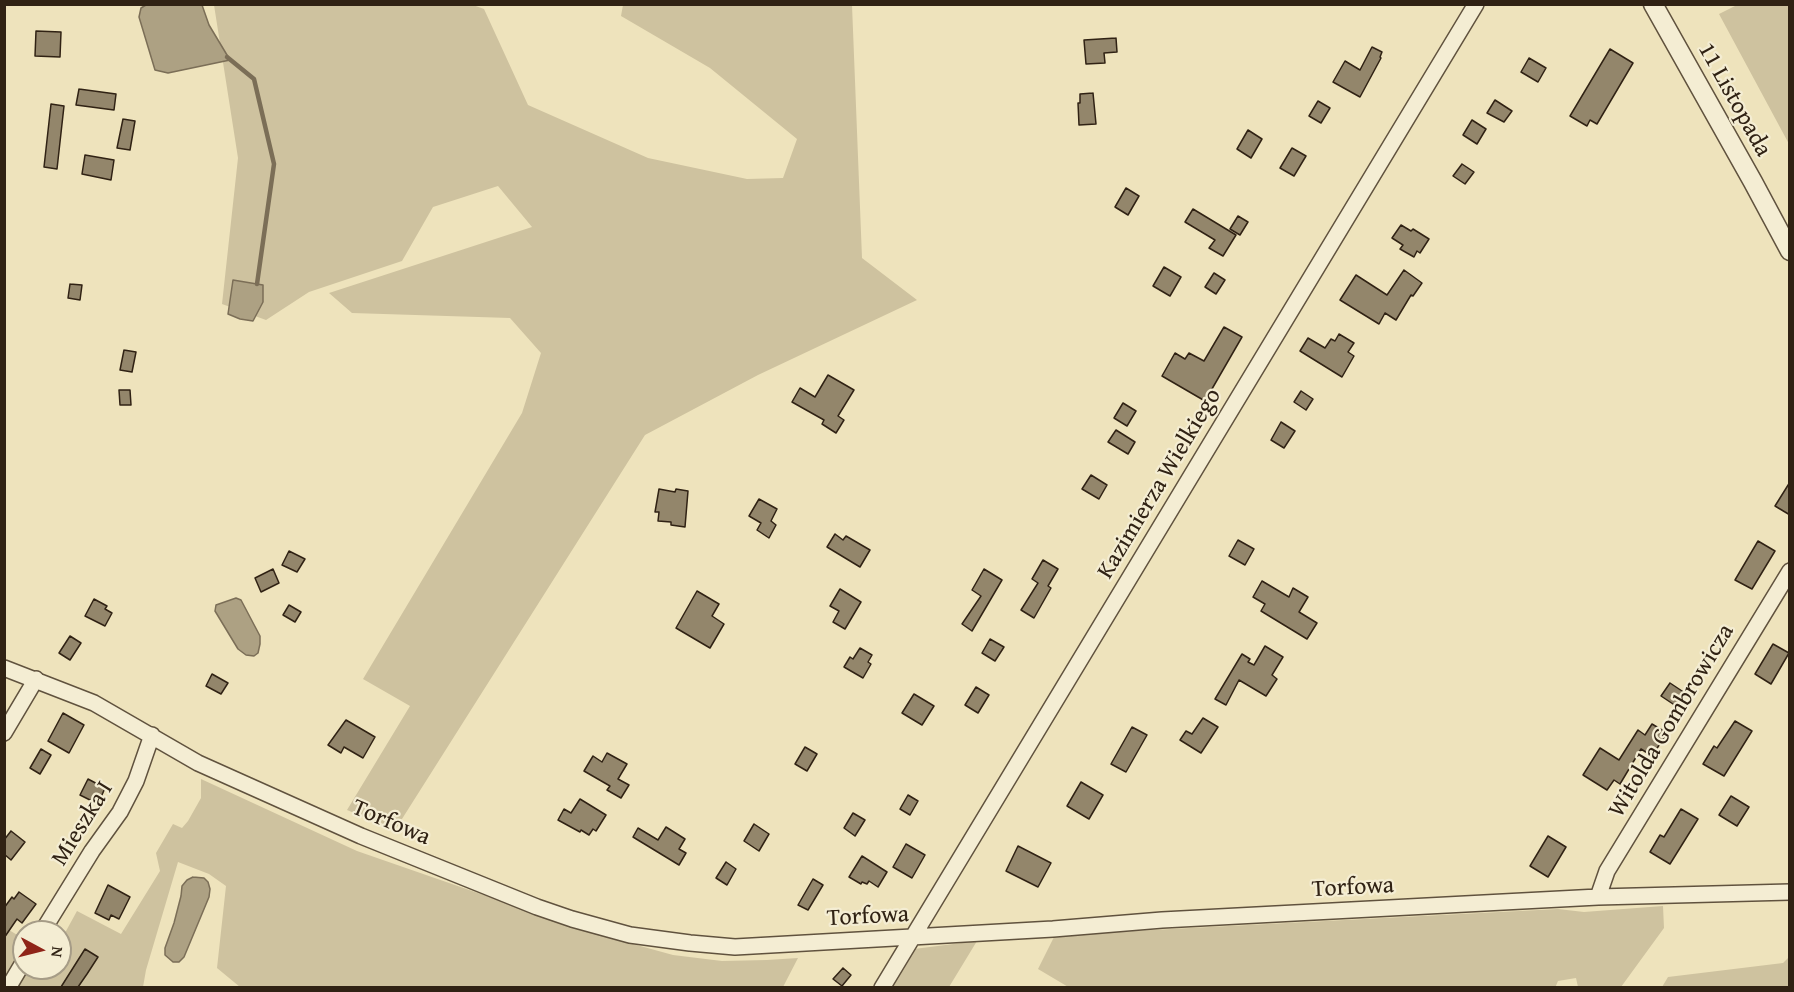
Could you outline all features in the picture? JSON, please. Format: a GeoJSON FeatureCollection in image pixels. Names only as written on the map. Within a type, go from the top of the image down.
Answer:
{"type":"FeatureCollection","features":[{"type":"Feature","properties":{"kind":"street","name":"Kazimierza Wielkiego"},"geometry":{"type":"LineString","coordinates":[[882,987],[1476,4]]}},
{"type":"Feature","properties":{"kind":"street","name":"11 Listopada"},"geometry":{"type":"LineString","coordinates":[[1653,4],[1790,251]]}},
{"type":"Feature","properties":{"kind":"street","name":"Witolda Gombrowicza"},"geometry":{"type":"LineString","coordinates":[[1598,897],[1607,870],[1790,571]]}},
{"type":"Feature","properties":{"kind":"street","name":"Torfowa"},"geometry":{"type":"LineString","coordinates":[[4,668],[94,703],[198,763],[361,836],[537,907],[618,932],[690,943],[735,947],[1162,920],[1598,897],[1790,892]]}},
{"type":"Feature","properties":{"kind":"street"},"geometry":{"type":"LineString","coordinates":[[4,733],[36,679]]}},
{"type":"Feature","properties":{"kind":"street","name":"Mieszka I"},"geometry":{"type":"LineString","coordinates":[[49,920],[92,851],[120,812],[136,781],[152,735]]}},
{"type":"Feature","properties":{"kind":"shaded area"},"geometry":{"type":"Polygon","coordinates":[[[146,5],[202,5],[209,25],[230,60],[168,73],[155,70],[139,17],[141,8],[146,5]]]}},
{"type":"Feature","properties":{"kind":"shaded area"},"geometry":{"type":"Polygon","coordinates":[[[214,5],[473,5],[484,9],[528,105],[648,158],[747,179],[783,178],[797,139],[710,68],[621,16],[623,5],[852,5],[862,258],[917,300],[758,375],[645,435],[395,830],[347,810],[410,706],[363,679],[522,413],[541,353],[510,318],[352,313],[329,293],[532,227],[498,186],[433,207],[402,261],[309,292],[266,320],[222,304],[238,158],[214,5]]]}},
{"type":"Feature","properties":{"kind":"shaded area"},"geometry":{"type":"Polygon","coordinates":[[[1737,5],[1789,5],[1789,144],[1719,14],[1737,5]]]}},
{"type":"Feature","properties":{"kind":"shaded area"},"geometry":{"type":"Polygon","coordinates":[[[233,280],[263,285],[263,302],[253,321],[228,314],[233,280]]]}},
{"type":"Feature","properties":{"kind":"shaded area"},"geometry":{"type":"Polygon","coordinates":[[[236,598],[241,600],[260,636],[258,653],[254,656],[246,655],[238,649],[215,611],[216,605],[236,598]]]}},
{"type":"Feature","properties":{"kind":"shaded area"},"geometry":{"type":"Polygon","coordinates":[[[201,779],[357,851],[593,933],[673,955],[722,961],[798,958],[783,987],[240,987],[217,968],[226,886],[209,874],[178,862],[143,987],[5,987],[4,927],[12,932],[12,980],[72,980],[72,920],[77,911],[121,934],[160,871],[156,853],[173,824],[182,828],[201,798],[201,779]]]}},
{"type":"Feature","properties":{"kind":"shaded area"},"geometry":{"type":"Polygon","coordinates":[[[193,877],[204,878],[208,882],[209,897],[184,957],[179,962],[173,962],[165,955],[165,948],[174,923],[182,886],[193,877]]]}},
{"type":"Feature","properties":{"kind":"shaded area"},"geometry":{"type":"Polygon","coordinates":[[[1663,906],[1664,928],[1621,987],[1578,987],[1576,978],[1558,981],[1555,988],[1070,988],[1038,969],[1055,935],[1558,909],[1584,912],[1663,906]]]}},
{"type":"Feature","properties":{"kind":"shaded area"},"geometry":{"type":"Polygon","coordinates":[[[977,941],[949,987],[890,988],[914,949],[977,941]]]}},
{"type":"Feature","properties":{"kind":"shaded area"},"geometry":{"type":"Polygon","coordinates":[[[1789,957],[1789,987],[1662,987],[1668,977],[1783,963],[1789,957]]]}},
{"type":"Feature","properties":{"kind":"building"},"geometry":{"type":"Polygon","coordinates":[[[36,31],[61,32],[60,57],[35,56],[36,31]]]}},
{"type":"Feature","properties":{"kind":"building"},"geometry":{"type":"Polygon","coordinates":[[[1116,38],[1117,52],[1104,53],[1105,63],[1086,64],[1084,40],[1116,38]]]}},
{"type":"Feature","properties":{"kind":"building"},"geometry":{"type":"Polygon","coordinates":[[[1372,47],[1382,52],[1381,58],[1360,97],[1333,82],[1345,61],[1360,70],[1372,47]]]}},
{"type":"Feature","properties":{"kind":"building"},"geometry":{"type":"Polygon","coordinates":[[[1610,49],[1633,63],[1597,124],[1590,120],[1587,126],[1570,116],[1610,49]]]}},
{"type":"Feature","properties":{"kind":"building"},"geometry":{"type":"Polygon","coordinates":[[[1529,58],[1546,68],[1538,82],[1521,72],[1529,58]]]}},
{"type":"Feature","properties":{"kind":"building"},"geometry":{"type":"Polygon","coordinates":[[[79,89],[116,94],[114,110],[76,105],[79,89]]]}},
{"type":"Feature","properties":{"kind":"building"},"geometry":{"type":"Polygon","coordinates":[[[1093,93],[1096,124],[1079,125],[1080,94],[1093,93]]]}},
{"type":"Feature","properties":{"kind":"building"},"geometry":{"type":"Polygon","coordinates":[[[1495,100],[1512,111],[1504,122],[1487,113],[1495,100]]]}},
{"type":"Feature","properties":{"kind":"building"},"geometry":{"type":"Polygon","coordinates":[[[1318,101],[1330,108],[1321,123],[1309,116],[1318,101]]]}},
{"type":"Feature","properties":{"kind":"building"},"geometry":{"type":"Polygon","coordinates":[[[51,104],[64,106],[57,169],[44,167],[51,104]]]}},
{"type":"Feature","properties":{"kind":"building"},"geometry":{"type":"Polygon","coordinates":[[[123,119],[135,121],[130,150],[117,148],[123,119]]]}},
{"type":"Feature","properties":{"kind":"building"},"geometry":{"type":"Polygon","coordinates":[[[1472,120],[1486,129],[1477,144],[1463,135],[1472,120]]]}},
{"type":"Feature","properties":{"kind":"building"},"geometry":{"type":"Polygon","coordinates":[[[1248,130],[1262,139],[1251,158],[1237,149],[1248,130]]]}},
{"type":"Feature","properties":{"kind":"building"},"geometry":{"type":"Polygon","coordinates":[[[1292,148],[1306,156],[1294,176],[1280,168],[1292,148]]]}},
{"type":"Feature","properties":{"kind":"building"},"geometry":{"type":"Polygon","coordinates":[[[85,155],[114,160],[111,180],[82,174],[85,155]]]}},
{"type":"Feature","properties":{"kind":"building"},"geometry":{"type":"Polygon","coordinates":[[[1462,164],[1474,172],[1465,184],[1453,176],[1462,164]]]}},
{"type":"Feature","properties":{"kind":"building"},"geometry":{"type":"Polygon","coordinates":[[[1126,188],[1139,196],[1128,215],[1115,207],[1126,188]]]}},
{"type":"Feature","properties":{"kind":"building"},"geometry":{"type":"Polygon","coordinates":[[[1193,209],[1236,235],[1223,256],[1209,248],[1215,240],[1185,222],[1193,209]]]}},
{"type":"Feature","properties":{"kind":"building"},"geometry":{"type":"Polygon","coordinates":[[[1238,216],[1248,222],[1240,235],[1230,229],[1238,216]]]}},
{"type":"Feature","properties":{"kind":"building"},"geometry":{"type":"Polygon","coordinates":[[[1401,225],[1429,239],[1420,253],[1417,251],[1414,257],[1400,249],[1403,245],[1392,238],[1401,225]]]}},
{"type":"Feature","properties":{"kind":"building"},"geometry":{"type":"Polygon","coordinates":[[[1164,267],[1181,277],[1170,296],[1153,286],[1164,267]]]}},
{"type":"Feature","properties":{"kind":"building"},"geometry":{"type":"Polygon","coordinates":[[[1404,270],[1422,283],[1413,296],[1411,295],[1396,320],[1385,313],[1379,324],[1340,300],[1356,275],[1387,295],[1404,270]]]}},
{"type":"Feature","properties":{"kind":"building"},"geometry":{"type":"Polygon","coordinates":[[[1214,273],[1225,280],[1216,294],[1205,287],[1214,273]]]}},
{"type":"Feature","properties":{"kind":"building"},"geometry":{"type":"Polygon","coordinates":[[[70,284],[82,285],[80,300],[68,298],[70,284]]]}},
{"type":"Feature","properties":{"kind":"building"},"geometry":{"type":"Polygon","coordinates":[[[1224,327],[1242,337],[1205,401],[1162,376],[1175,353],[1185,359],[1189,353],[1204,361],[1224,327]]]}},
{"type":"Feature","properties":{"kind":"building"},"geometry":{"type":"Polygon","coordinates":[[[1339,334],[1354,343],[1348,352],[1354,356],[1342,377],[1300,351],[1308,338],[1325,348],[1331,339],[1335,341],[1339,334]]]}},
{"type":"Feature","properties":{"kind":"building"},"geometry":{"type":"Polygon","coordinates":[[[124,350],[136,352],[132,372],[120,370],[124,350]]]}},
{"type":"Feature","properties":{"kind":"building"},"geometry":{"type":"Polygon","coordinates":[[[828,375],[854,390],[838,416],[844,420],[836,433],[822,424],[824,420],[792,402],[800,388],[815,397],[828,375]]]}},
{"type":"Feature","properties":{"kind":"building"},"geometry":{"type":"Polygon","coordinates":[[[119,390],[130,390],[131,405],[120,405],[119,390]]]}},
{"type":"Feature","properties":{"kind":"building"},"geometry":{"type":"Polygon","coordinates":[[[1301,391],[1313,399],[1306,410],[1294,402],[1301,391]]]}},
{"type":"Feature","properties":{"kind":"building"},"geometry":{"type":"Polygon","coordinates":[[[1123,403],[1136,411],[1127,426],[1114,418],[1123,403]]]}},
{"type":"Feature","properties":{"kind":"building"},"geometry":{"type":"Polygon","coordinates":[[[1281,422],[1295,431],[1284,448],[1271,440],[1281,422]]]}},
{"type":"Feature","properties":{"kind":"building"},"geometry":{"type":"Polygon","coordinates":[[[1116,430],[1135,442],[1128,454],[1108,442],[1116,430]]]}},
{"type":"Feature","properties":{"kind":"building"},"geometry":{"type":"Polygon","coordinates":[[[1091,475],[1107,485],[1099,499],[1082,489],[1091,475]]]}},
{"type":"Feature","properties":{"kind":"building"},"geometry":{"type":"Polygon","coordinates":[[[1790,482],[1790,515],[1775,506],[1790,482]]]}},
{"type":"Feature","properties":{"kind":"building"},"geometry":{"type":"Polygon","coordinates":[[[659,489],[675,492],[676,489],[688,491],[685,527],[671,525],[671,522],[658,521],[659,512],[655,512],[659,489]]]}},
{"type":"Feature","properties":{"kind":"building"},"geometry":{"type":"Polygon","coordinates":[[[759,499],[777,509],[771,521],[776,525],[769,538],[757,530],[761,523],[749,516],[759,499]]]}},
{"type":"Feature","properties":{"kind":"building"},"geometry":{"type":"Polygon","coordinates":[[[835,534],[843,540],[846,536],[870,550],[860,567],[827,547],[835,534]]]}},
{"type":"Feature","properties":{"kind":"building"},"geometry":{"type":"Polygon","coordinates":[[[1238,540],[1254,549],[1245,565],[1229,556],[1238,540]]]}},
{"type":"Feature","properties":{"kind":"building"},"geometry":{"type":"Polygon","coordinates":[[[1758,541],[1775,551],[1752,589],[1735,580],[1758,541]]]}},
{"type":"Feature","properties":{"kind":"building"},"geometry":{"type":"Polygon","coordinates":[[[289,551],[305,559],[297,572],[282,565],[289,551]]]}},
{"type":"Feature","properties":{"kind":"building"},"geometry":{"type":"Polygon","coordinates":[[[1043,560],[1058,569],[1048,586],[1051,588],[1034,618],[1021,610],[1038,583],[1032,579],[1043,560]]]}},
{"type":"Feature","properties":{"kind":"building"},"geometry":{"type":"Polygon","coordinates":[[[273,569],[279,583],[261,592],[255,578],[273,569]]]}},
{"type":"Feature","properties":{"kind":"building"},"geometry":{"type":"Polygon","coordinates":[[[984,569],[1002,580],[972,631],[962,624],[981,596],[972,590],[984,569]]]}},
{"type":"Feature","properties":{"kind":"building"},"geometry":{"type":"Polygon","coordinates":[[[1262,581],[1289,597],[1293,588],[1308,597],[1299,612],[1317,623],[1307,639],[1261,611],[1265,604],[1253,597],[1262,581]]]}},
{"type":"Feature","properties":{"kind":"building"},"geometry":{"type":"Polygon","coordinates":[[[840,589],[861,602],[845,629],[833,622],[839,611],[830,606],[840,589]]]}},
{"type":"Feature","properties":{"kind":"building"},"geometry":{"type":"Polygon","coordinates":[[[697,591],[719,604],[712,616],[724,624],[710,648],[676,628],[697,591]]]}},
{"type":"Feature","properties":{"kind":"building"},"geometry":{"type":"Polygon","coordinates":[[[94,599],[107,606],[105,609],[112,613],[105,626],[85,616],[94,599]]]}},
{"type":"Feature","properties":{"kind":"building"},"geometry":{"type":"Polygon","coordinates":[[[289,605],[301,612],[295,622],[283,615],[289,605]]]}},
{"type":"Feature","properties":{"kind":"building"},"geometry":{"type":"Polygon","coordinates":[[[70,636],[81,643],[70,660],[59,653],[70,636]]]}},
{"type":"Feature","properties":{"kind":"building"},"geometry":{"type":"Polygon","coordinates":[[[990,639],[1004,647],[995,661],[982,653],[990,639]]]}},
{"type":"Feature","properties":{"kind":"building"},"geometry":{"type":"Polygon","coordinates":[[[1773,644],[1789,653],[1771,684],[1755,674],[1773,644]]]}},
{"type":"Feature","properties":{"kind":"building"},"geometry":{"type":"Polygon","coordinates":[[[1265,646],[1283,657],[1272,675],[1277,679],[1266,696],[1239,680],[1226,705],[1215,699],[1242,654],[1250,659],[1248,662],[1254,665],[1265,646]]]}},
{"type":"Feature","properties":{"kind":"building"},"geometry":{"type":"Polygon","coordinates":[[[860,648],[872,655],[868,662],[871,664],[863,678],[844,667],[850,657],[853,659],[860,648]]]}},
{"type":"Feature","properties":{"kind":"building"},"geometry":{"type":"Polygon","coordinates":[[[212,674],[228,683],[221,694],[206,686],[212,674]]]}},
{"type":"Feature","properties":{"kind":"building"},"geometry":{"type":"Polygon","coordinates":[[[1670,683],[1685,693],[1676,706],[1661,696],[1670,683]]]}},
{"type":"Feature","properties":{"kind":"building"},"geometry":{"type":"Polygon","coordinates":[[[976,687],[989,695],[978,713],[965,705],[976,687]]]}},
{"type":"Feature","properties":{"kind":"building"},"geometry":{"type":"Polygon","coordinates":[[[914,694],[934,706],[922,725],[902,713],[914,694]]]}},
{"type":"Feature","properties":{"kind":"building"},"geometry":{"type":"Polygon","coordinates":[[[63,713],[84,725],[69,753],[48,741],[63,713]]]}},
{"type":"Feature","properties":{"kind":"building"},"geometry":{"type":"Polygon","coordinates":[[[1203,718],[1218,727],[1201,753],[1180,740],[1186,731],[1192,734],[1203,718]]]}},
{"type":"Feature","properties":{"kind":"building"},"geometry":{"type":"Polygon","coordinates":[[[346,720],[375,737],[363,758],[344,747],[341,753],[328,745],[346,720]]]}},
{"type":"Feature","properties":{"kind":"building"},"geometry":{"type":"Polygon","coordinates":[[[1735,721],[1752,731],[1724,776],[1703,764],[1714,746],[1717,748],[1735,721]]]}},
{"type":"Feature","properties":{"kind":"building"},"geometry":{"type":"Polygon","coordinates":[[[1652,724],[1667,733],[1652,756],[1641,749],[1620,784],[1614,780],[1607,790],[1583,775],[1600,748],[1619,760],[1638,730],[1645,735],[1652,724]]]}},
{"type":"Feature","properties":{"kind":"building"},"geometry":{"type":"Polygon","coordinates":[[[1132,727],[1147,735],[1126,772],[1111,764],[1132,727]]]}},
{"type":"Feature","properties":{"kind":"building"},"geometry":{"type":"Polygon","coordinates":[[[805,747],[817,754],[807,771],[795,764],[805,747]]]}},
{"type":"Feature","properties":{"kind":"building"},"geometry":{"type":"Polygon","coordinates":[[[41,749],[51,755],[40,774],[30,768],[41,749]]]}},
{"type":"Feature","properties":{"kind":"building"},"geometry":{"type":"Polygon","coordinates":[[[607,753],[627,764],[618,779],[629,785],[621,798],[607,790],[610,786],[584,771],[593,756],[602,762],[607,753]]]}},
{"type":"Feature","properties":{"kind":"building"},"geometry":{"type":"Polygon","coordinates":[[[88,779],[105,788],[98,804],[80,795],[88,779]]]}},
{"type":"Feature","properties":{"kind":"building"},"geometry":{"type":"Polygon","coordinates":[[[1081,782],[1103,795],[1089,819],[1067,806],[1081,782]]]}},
{"type":"Feature","properties":{"kind":"building"},"geometry":{"type":"Polygon","coordinates":[[[908,795],[918,801],[910,815],[900,809],[908,795]]]}},
{"type":"Feature","properties":{"kind":"building"},"geometry":{"type":"Polygon","coordinates":[[[1731,796],[1749,807],[1737,826],[1719,815],[1731,796]]]}},
{"type":"Feature","properties":{"kind":"building"},"geometry":{"type":"Polygon","coordinates":[[[580,799],[606,815],[596,831],[593,829],[589,835],[558,820],[564,809],[571,813],[580,799]]]}},
{"type":"Feature","properties":{"kind":"building"},"geometry":{"type":"Polygon","coordinates":[[[1681,809],[1698,819],[1670,864],[1650,852],[1660,835],[1664,837],[1681,809]]]}},
{"type":"Feature","properties":{"kind":"building"},"geometry":{"type":"Polygon","coordinates":[[[853,813],[865,820],[855,836],[844,828],[853,813]]]}},
{"type":"Feature","properties":{"kind":"building"},"geometry":{"type":"Polygon","coordinates":[[[754,824],[769,834],[759,851],[744,841],[754,824]]]}},
{"type":"Feature","properties":{"kind":"building"},"geometry":{"type":"Polygon","coordinates":[[[666,827],[685,839],[679,849],[686,853],[679,865],[633,837],[638,828],[658,840],[666,827]]]}},
{"type":"Feature","properties":{"kind":"building"},"geometry":{"type":"Polygon","coordinates":[[[11,831],[25,842],[11,860],[4,854],[4,840],[11,831]]]}},
{"type":"Feature","properties":{"kind":"building"},"geometry":{"type":"Polygon","coordinates":[[[1548,836],[1566,847],[1548,877],[1530,866],[1548,836]]]}},
{"type":"Feature","properties":{"kind":"building"},"geometry":{"type":"Polygon","coordinates":[[[906,844],[925,855],[912,878],[893,867],[906,844]]]}},
{"type":"Feature","properties":{"kind":"building"},"geometry":{"type":"Polygon","coordinates":[[[1018,846],[1051,863],[1038,887],[1006,871],[1018,846]]]}},
{"type":"Feature","properties":{"kind":"building"},"geometry":{"type":"Polygon","coordinates":[[[862,856],[887,872],[878,887],[869,881],[867,884],[862,882],[861,884],[849,877],[862,856]]]}},
{"type":"Feature","properties":{"kind":"building"},"geometry":{"type":"Polygon","coordinates":[[[726,862],[736,869],[727,885],[716,878],[726,862]]]}},
{"type":"Feature","properties":{"kind":"building"},"geometry":{"type":"Polygon","coordinates":[[[813,879],[823,885],[808,910],[798,905],[813,879]]]}},
{"type":"Feature","properties":{"kind":"building"},"geometry":{"type":"Polygon","coordinates":[[[108,885],[130,897],[119,919],[111,915],[109,920],[95,913],[108,885]]]}},
{"type":"Feature","properties":{"kind":"building"},"geometry":{"type":"Polygon","coordinates":[[[19,892],[36,904],[24,920],[12,920],[12,926],[4,938],[4,908],[12,897],[14,899],[19,892]]]}},
{"type":"Feature","properties":{"kind":"building"},"geometry":{"type":"Polygon","coordinates":[[[85,949],[98,957],[78,987],[61,987],[65,980],[72,980],[72,970],[85,949]]]}},
{"type":"Feature","properties":{"kind":"building"},"geometry":{"type":"Polygon","coordinates":[[[843,968],[851,975],[842,986],[833,979],[843,968]]]}},
{"type":"Feature","properties":{"kind":"waterway"},"geometry":{"type":"LineString","coordinates":[[227,57],[254,79],[274,164],[257,284]]}}]}
